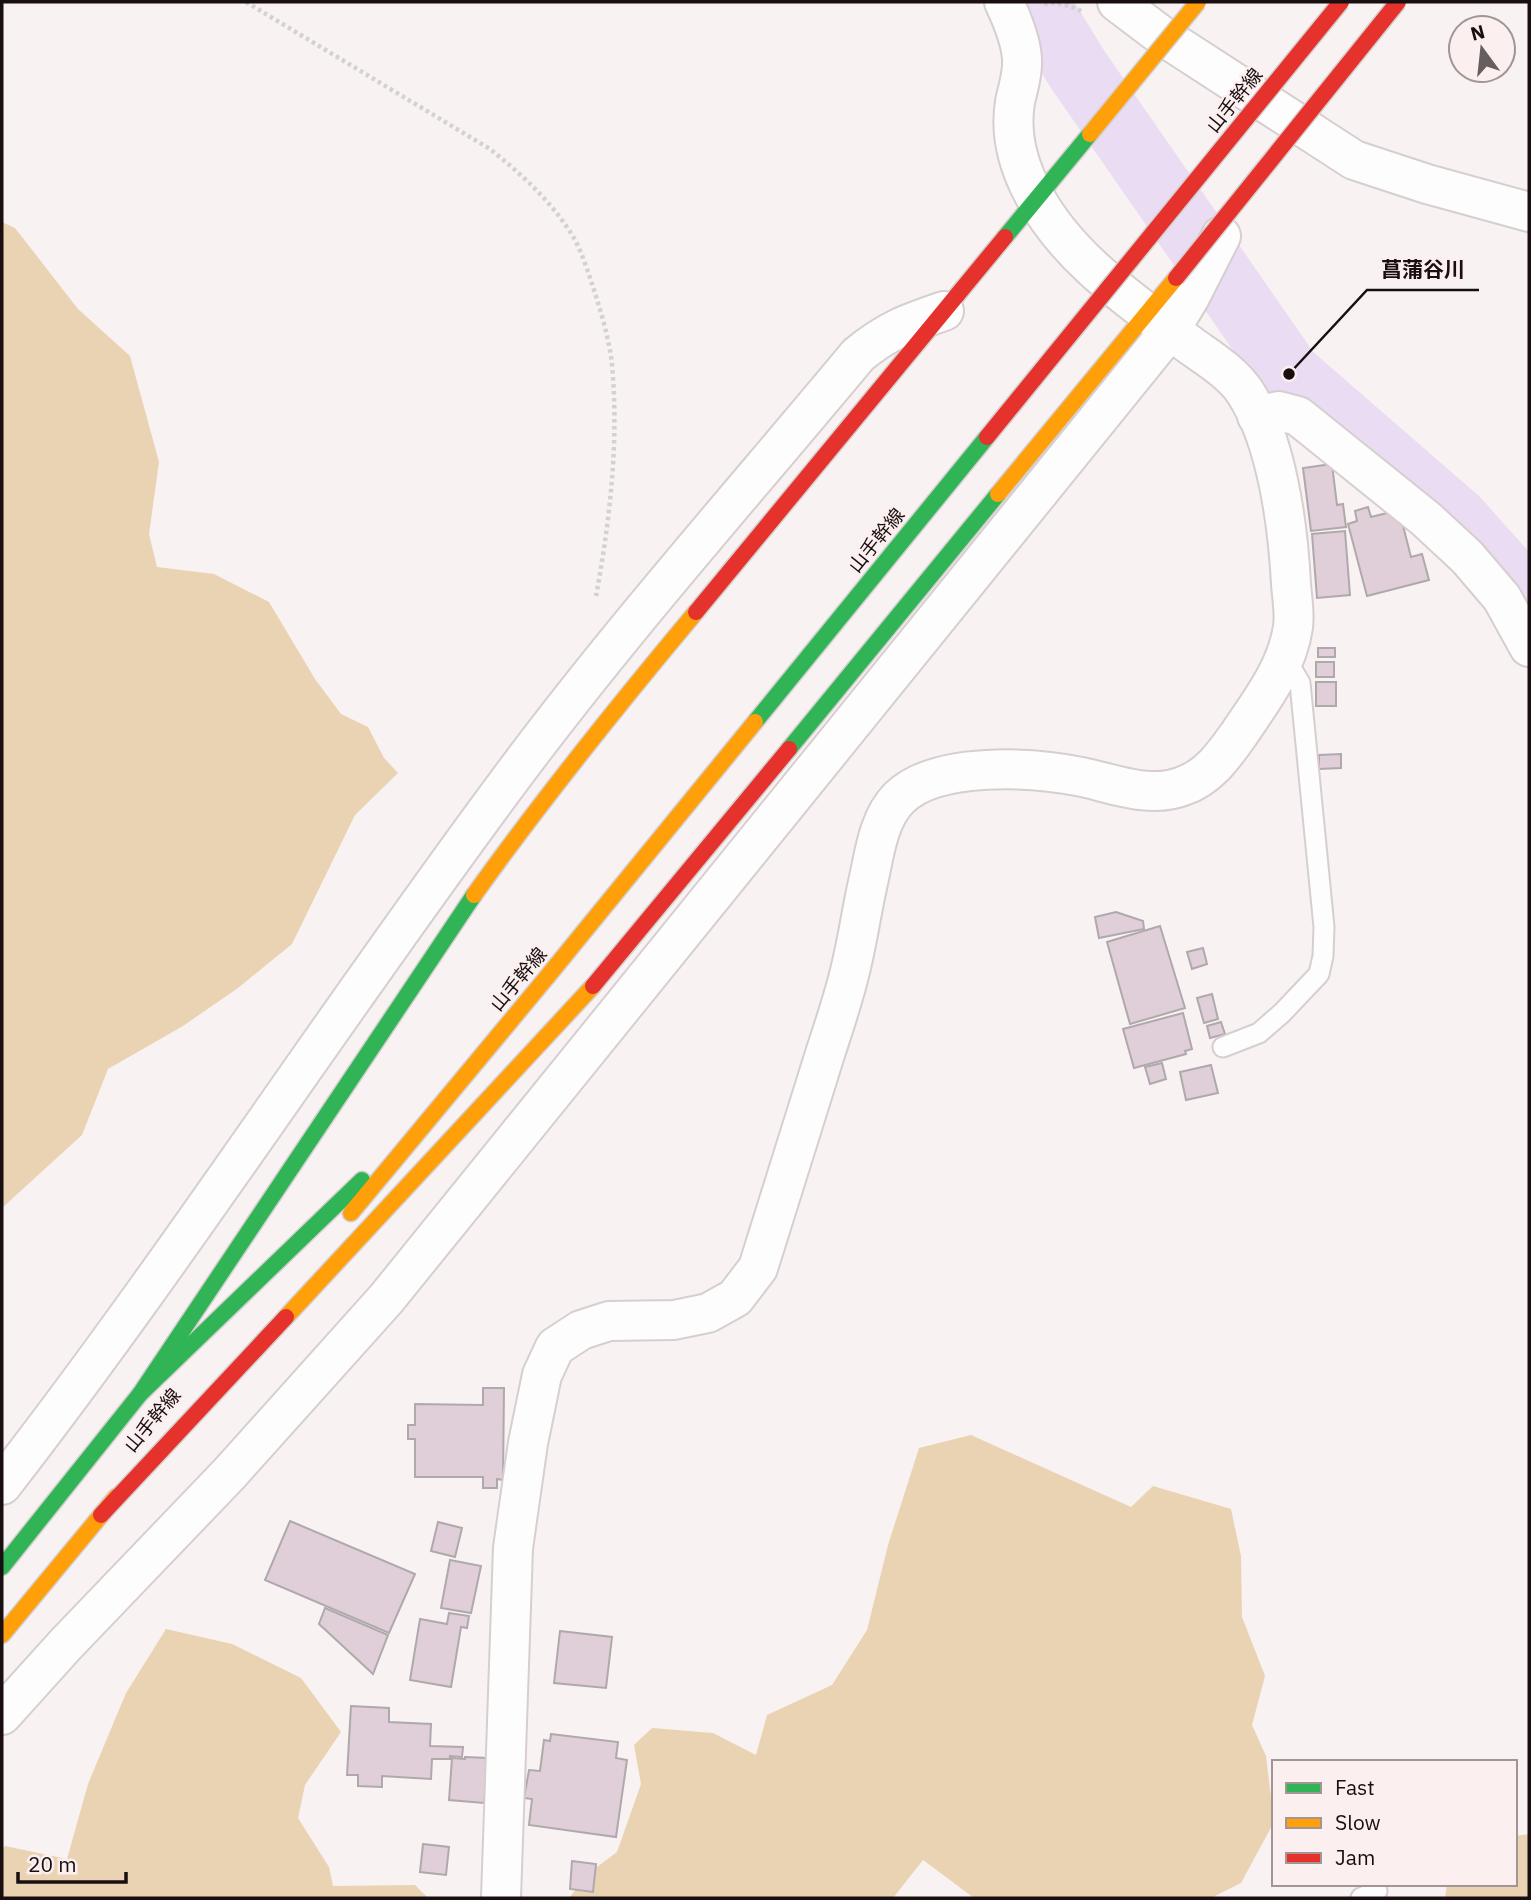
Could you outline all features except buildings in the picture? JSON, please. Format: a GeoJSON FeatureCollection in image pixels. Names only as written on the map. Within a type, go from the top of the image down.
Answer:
{"type":"FeatureCollection","features":[{"type":"Feature","properties":{"kind":"main road"},"geometry":{"type":"LineString","coordinates":[[140,1394],[465,908],[528,820],[594,736],[1198,2]]}},
{"type":"Feature","properties":{"kind":"main road","name":"山手幹線"},"geometry":{"type":"LineString","coordinates":[[337,1230],[547,977],[1341,2]]}},
{"type":"Feature","properties":{"kind":"main road"},"geometry":{"type":"LineString","coordinates":[[1238,201],[1398,2]]}},
{"type":"Feature","properties":{"kind":"main road"},"geometry":{"type":"LineString","coordinates":[[101,1515],[580,1002],[717,837],[1159,322]]}},
{"type":"Feature","properties":{"kind":"main road","name":"山手幹線"},"geometry":{"type":"LineString","coordinates":[[2,1567],[140,1394],[442,1102]]}},
{"type":"Feature","properties":{"kind":"main road","name":"山手幹線"},"geometry":{"type":"LineString","coordinates":[[2,1636],[276,1304]]}},
{"type":"Feature","properties":{"kind":"street"},"geometry":{"type":"LineString","coordinates":[[501,1898],[513,1548],[528,1443],[542,1375],[555,1347],[581,1330],[609,1321],[674,1320],[708,1313],[735,1298],[758,1268],[849,974],[881,827],[896,800],[916,786],[938,777],[962,772],[1033,770],[1157,792],[1183,787],[1204,775],[1222,758],[1268,691],[1285,657],[1294,624],[1290,564],[1271,453],[1257,416],[1244,392],[1229,375],[1159,322],[1076,253],[1051,226],[1036,200],[1017,155],[1014,117],[1022,76],[1022,55],[1004,2]]}},
{"type":"Feature","properties":{"kind":"street"},"geometry":{"type":"LineString","coordinates":[[1117,2],[1158,33],[1353,160],[1529,212]]}},
{"type":"Feature","properties":{"kind":"street"},"geometry":{"type":"LineString","coordinates":[[2,1715],[229,1474],[386,1299],[1159,322],[1238,201]]}},
{"type":"Feature","properties":{"kind":"street"},"geometry":{"type":"LineString","coordinates":[[2,1485],[148,1289],[426,895],[575,694],[858,355],[897,327],[944,311]]}},
{"type":"Feature","properties":{"kind":"street"},"geometry":{"type":"LineString","coordinates":[[1257,416],[1279,411],[1298,416],[1426,519],[1467,557],[1502,598],[1529,647]]}},
{"type":"Feature","properties":{"kind":"lane"},"geometry":{"type":"LineString","coordinates":[[1223,1047],[1259,1032],[1282,1013],[1319,974],[1323,956],[1324,927],[1300,683],[1285,657]]}},
{"type":"Feature","properties":{"kind":"path"},"geometry":{"type":"LineString","coordinates":[[246,2],[491,149],[525,178],[554,209],[572,235],[587,270],[603,321],[612,363],[615,456],[596,596]]}},
{"type":"Feature","properties":{"kind":"shaded area"},"geometry":{"type":"Polygon","coordinates":[[[2,222],[15,228],[78,309],[130,356],[159,462],[149,534],[157,567],[214,574],[269,602],[315,679],[341,714],[368,727],[384,758],[398,773],[355,815],[292,944],[238,988],[183,1026],[108,1069],[82,1135],[2,1208],[2,222]]]}},
{"type":"Feature","properties":{"kind":"shaded area"},"geometry":{"type":"Polygon","coordinates":[[[971,1435],[1131,1507],[1153,1486],[1231,1509],[1241,1556],[1242,1617],[1265,1676],[1252,1725],[1266,1756],[1272,1806],[1272,1826],[1241,1883],[1211,1898],[974,1898],[923,1860],[893,1898],[569,1898],[589,1873],[617,1852],[641,1784],[634,1745],[652,1728],[713,1733],[756,1755],[767,1715],[832,1685],[867,1630],[888,1545],[919,1448],[971,1435]]]}},
{"type":"Feature","properties":{"kind":"shaded area"},"geometry":{"type":"Polygon","coordinates":[[[166,1629],[232,1644],[301,1678],[341,1732],[305,1785],[298,1818],[329,1867],[333,1886],[415,1885],[428,1898],[2,1898],[2,1849],[5,1846],[67,1859],[88,1784],[126,1693],[166,1629]]]}},
{"type":"Feature","properties":{"kind":"shaded area"},"geometry":{"type":"Polygon","coordinates":[[[1529,1834],[1529,1898],[1445,1898],[1447,1886],[1517,1886],[1517,1836],[1529,1834]]]}},
{"type":"Feature","properties":{"kind":"waterway"},"geometry":{"type":"LineString","coordinates":[[1036,2],[1078,70],[1289,374],[1457,520],[1514,584],[1521,597]]}},
{"type":"Feature","properties":{"kind":"traffic: fast"},"geometry":{"type":"LineString","coordinates":[[1005,237],[1090,134]]}},
{"type":"Feature","properties":{"kind":"traffic: fast"},"geometry":{"type":"LineString","coordinates":[[755,722],[987,437]]}},
{"type":"Feature","properties":{"kind":"traffic: fast"},"geometry":{"type":"LineString","coordinates":[[789,749],[998,494]]}},
{"type":"Feature","properties":{"kind":"traffic: fast"},"geometry":{"type":"LineString","coordinates":[[140,1394],[474,895]]}},
{"type":"Feature","properties":{"kind":"traffic: fast"},"geometry":{"type":"LineString","coordinates":[[2,1567],[140,1394],[362,1180]]}},
{"type":"Feature","properties":{"kind":"traffic: slow"},"geometry":{"type":"LineString","coordinates":[[1090,134],[1198,2]]}},
{"type":"Feature","properties":{"kind":"traffic: slow"},"geometry":{"type":"LineString","coordinates":[[998,494],[1176,278]]}},
{"type":"Feature","properties":{"kind":"traffic: slow"},"geometry":{"type":"LineString","coordinates":[[474,895],[582,751],[696,612]]}},
{"type":"Feature","properties":{"kind":"traffic: slow"},"geometry":{"type":"LineString","coordinates":[[547,977],[755,722]]}},
{"type":"Feature","properties":{"kind":"traffic: slow"},"geometry":{"type":"LineString","coordinates":[[351,1213],[547,977]]}},
{"type":"Feature","properties":{"kind":"traffic: slow"},"geometry":{"type":"LineString","coordinates":[[286,1317],[593,986]]}},
{"type":"Feature","properties":{"kind":"traffic: slow"},"geometry":{"type":"LineString","coordinates":[[2,1635],[116,1497]]}},
{"type":"Feature","properties":{"kind":"traffic: jam"},"geometry":{"type":"LineString","coordinates":[[987,437],[1341,2]]}},
{"type":"Feature","properties":{"kind":"traffic: jam"},"geometry":{"type":"LineString","coordinates":[[1176,278],[1398,2]]}},
{"type":"Feature","properties":{"kind":"traffic: jam"},"geometry":{"type":"LineString","coordinates":[[696,612],[1005,237]]}},
{"type":"Feature","properties":{"kind":"traffic: jam"},"geometry":{"type":"LineString","coordinates":[[593,986],[789,749]]}},
{"type":"Feature","properties":{"kind":"traffic: jam"},"geometry":{"type":"LineString","coordinates":[[101,1515],[286,1317]]}},
{"type":"Feature","properties":{"kind":"place","name":"菖蒲谷川"},"geometry":{"type":"Point","coordinates":[1289,374]}}]}
